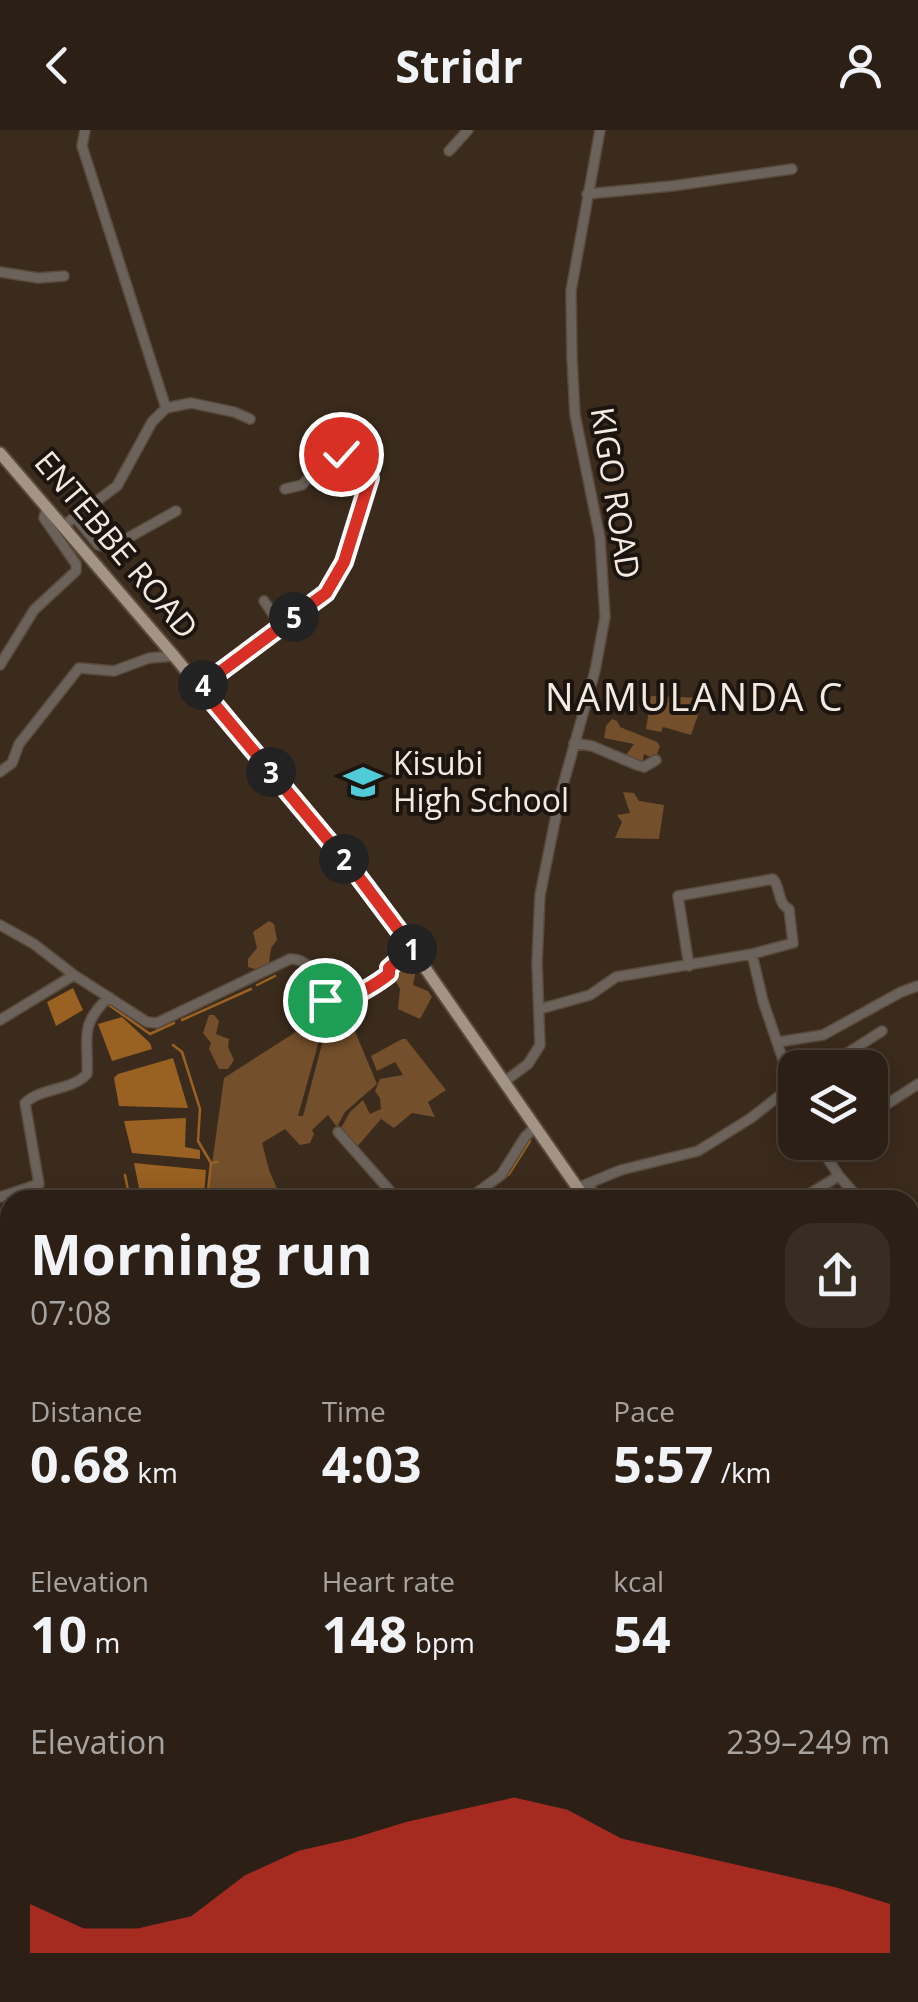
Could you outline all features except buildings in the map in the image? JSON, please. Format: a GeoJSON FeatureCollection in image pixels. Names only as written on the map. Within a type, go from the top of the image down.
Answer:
{"type":"FeatureCollection","features":[{"type":"Feature","properties":{"kind":"main road","name":"ENTEBBE ROAD"},"geometry":{"type":"LineString","coordinates":[[0,454],[358,876],[583,1190]]}},
{"type":"Feature","properties":{"kind":"street"},"geometry":{"type":"LineString","coordinates":[[85,130],[82,146],[166,408]]}},
{"type":"Feature","properties":{"kind":"street"},"geometry":{"type":"LineString","coordinates":[[448,152],[468,130]]}},
{"type":"Feature","properties":{"kind":"street","name":"KIGO ROAD"},"geometry":{"type":"LineString","coordinates":[[504,1082],[538,1051],[540,895],[555,816],[598,656],[606,597],[600,538],[575,415],[571,291],[600,130]]}},
{"type":"Feature","properties":{"kind":"street"},"geometry":{"type":"LineString","coordinates":[[586,194],[792,169]]}},
{"type":"Feature","properties":{"kind":"street"},"geometry":{"type":"LineString","coordinates":[[0,272],[38,278],[64,276]]}},
{"type":"Feature","properties":{"kind":"street"},"geometry":{"type":"LineString","coordinates":[[64,526],[117,486],[152,422],[166,408],[191,403],[250,419]]}},
{"type":"Feature","properties":{"kind":"street"},"geometry":{"type":"LineString","coordinates":[[200,687],[318,600],[337,577],[368,472],[357,458],[330,454],[302,485],[284,489]]}},
{"type":"Feature","properties":{"kind":"street"},"geometry":{"type":"LineString","coordinates":[[0,665],[34,610],[76,572],[76,564],[44,518],[47,506]]}},
{"type":"Feature","properties":{"kind":"street"},"geometry":{"type":"LineString","coordinates":[[75,517],[98,545],[110,548],[176,511]]}},
{"type":"Feature","properties":{"kind":"street"},"geometry":{"type":"LineString","coordinates":[[264,601],[280,626]]}},
{"type":"Feature","properties":{"kind":"street"},"geometry":{"type":"LineString","coordinates":[[0,772],[12,763],[19,744],[79,668],[114,671],[139,661],[174,656]]}},
{"type":"Feature","properties":{"kind":"street"},"geometry":{"type":"LineString","coordinates":[[574,743],[592,746],[637,766],[656,760]]}},
{"type":"Feature","properties":{"kind":"street"},"geometry":{"type":"LineString","coordinates":[[540,1009],[590,995],[616,977],[689,966],[752,954],[793,943],[789,909],[782,903],[778,884],[773,879],[678,896],[689,966]]}},
{"type":"Feature","properties":{"kind":"street"},"geometry":{"type":"LineString","coordinates":[[0,925],[147,1022],[157,1023],[290,959],[308,964],[331,1008],[382,980],[389,974],[389,968],[412,948]]}},
{"type":"Feature","properties":{"kind":"street"},"geometry":{"type":"LineString","coordinates":[[752,954],[781,1050]]}},
{"type":"Feature","properties":{"kind":"street"},"geometry":{"type":"LineString","coordinates":[[0,1020],[74,975]]}},
{"type":"Feature","properties":{"kind":"street"},"geometry":{"type":"LineString","coordinates":[[778,1042],[823,1036],[918,986]]}},
{"type":"Feature","properties":{"kind":"street"},"geometry":{"type":"LineString","coordinates":[[21,1190],[39,1184],[25,1103],[46,1091],[78,1082],[87,1074],[84,1042],[88,1022],[92,1012],[109,998]]}},
{"type":"Feature","properties":{"kind":"street"},"geometry":{"type":"LineString","coordinates":[[852,1050],[882,1031]]}},
{"type":"Feature","properties":{"kind":"street"},"geometry":{"type":"LineString","coordinates":[[888,1103],[918,1084]]}},
{"type":"Feature","properties":{"kind":"street"},"geometry":{"type":"LineString","coordinates":[[587,1190],[582,1186],[621,1170],[698,1152],[778,1099]]}},
{"type":"Feature","properties":{"kind":"street"},"geometry":{"type":"LineString","coordinates":[[480,1190],[501,1175],[536,1127]]}},
{"type":"Feature","properties":{"kind":"street"},"geometry":{"type":"LineString","coordinates":[[338,1132],[389,1190]]}},
{"type":"Feature","properties":{"kind":"street"},"geometry":{"type":"LineString","coordinates":[[829,1160],[851,1190]]}},
{"type":"Feature","properties":{"kind":"street"},"geometry":{"type":"LineString","coordinates":[[816,1190],[839,1176]]}},
{"type":"Feature","properties":{"kind":"shaded area"},"geometry":{"type":"Polygon","coordinates":[[[651,696],[704,698],[691,735],[663,727],[661,732],[646,729],[651,696]]]}},
{"type":"Feature","properties":{"kind":"shaded area"},"geometry":{"type":"Polygon","coordinates":[[[612,719],[620,727],[657,742],[660,746],[656,757],[644,754],[642,765],[624,758],[634,744],[604,738],[612,719]]]}},
{"type":"Feature","properties":{"kind":"shaded area"},"geometry":{"type":"Polygon","coordinates":[[[623,792],[634,793],[639,801],[664,805],[659,839],[615,838],[622,822],[617,815],[630,813],[623,792]]]}},
{"type":"Feature","properties":{"kind":"shaded area"},"geometry":{"type":"Polygon","coordinates":[[[269,921],[274,924],[277,940],[271,948],[269,963],[258,970],[248,967],[248,959],[257,948],[253,932],[269,921]]]}},
{"type":"Feature","properties":{"kind":"shaded area"},"geometry":{"type":"Polygon","coordinates":[[[410,962],[416,970],[413,985],[432,997],[420,1019],[398,1009],[400,989],[391,972],[410,962]]]}},
{"type":"Feature","properties":{"kind":"shaded area"},"geometry":{"type":"Polygon","coordinates":[[[73,988],[83,1010],[56,1026],[47,1002],[73,988]]]}},
{"type":"Feature","properties":{"kind":"shaded area"},"geometry":{"type":"Polygon","coordinates":[[[344,1005],[377,1084],[345,1112],[337,1127],[328,1115],[312,1130],[310,1143],[300,1145],[285,1129],[262,1143],[278,1190],[208,1190],[224,1078],[327,1012],[298,1116],[303,1116],[332,1013],[344,1005]]]}},
{"type":"Feature","properties":{"kind":"shaded area"},"geometry":{"type":"Polygon","coordinates":[[[209,1015],[219,1021],[216,1034],[229,1039],[234,1060],[228,1069],[219,1069],[209,1049],[211,1043],[203,1033],[209,1015]]]}},
{"type":"Feature","properties":{"kind":"shaded area"},"geometry":{"type":"Polygon","coordinates":[[[122,1017],[152,1049],[112,1061],[98,1024],[122,1017]]]}},
{"type":"Feature","properties":{"kind":"shaded area"},"geometry":{"type":"Polygon","coordinates":[[[406,1039],[446,1090],[428,1102],[435,1117],[412,1113],[394,1128],[381,1119],[356,1148],[341,1128],[350,1112],[363,1100],[370,1114],[381,1109],[375,1091],[380,1079],[403,1075],[395,1062],[377,1071],[371,1056],[406,1039]]]}},
{"type":"Feature","properties":{"kind":"shaded area"},"geometry":{"type":"Polygon","coordinates":[[[173,1058],[188,1108],[119,1106],[114,1078],[118,1074],[173,1058]]]}},
{"type":"Feature","properties":{"kind":"shaded area"},"geometry":{"type":"Polygon","coordinates":[[[186,1118],[185,1147],[200,1150],[200,1159],[132,1153],[124,1121],[186,1118]]]}},
{"type":"Feature","properties":{"kind":"shaded area"},"geometry":{"type":"Polygon","coordinates":[[[134,1163],[206,1170],[204,1190],[139,1188],[134,1163]]]}},
{"type":"Feature","properties":{"kind":"waterway"},"geometry":{"type":"LineString","coordinates":[[257,985],[275,976]]}},
{"type":"Feature","properties":{"kind":"waterway"},"geometry":{"type":"LineString","coordinates":[[182,1020],[251,989]]}},
{"type":"Feature","properties":{"kind":"waterway"},"geometry":{"type":"LineString","coordinates":[[109,1005],[150,1034],[174,1023]]}},
{"type":"Feature","properties":{"kind":"waterway"},"geometry":{"type":"LineString","coordinates":[[173,1045],[182,1052],[200,1109],[198,1141],[211,1163]]}},
{"type":"Feature","properties":{"kind":"waterway"},"geometry":{"type":"LineString","coordinates":[[494,1186],[509,1174],[530,1141]]}},
{"type":"Feature","properties":{"kind":"waterway"},"geometry":{"type":"LineString","coordinates":[[208,1190],[211,1163],[217,1162]]}},
{"type":"Feature","properties":{"kind":"waterway"},"geometry":{"type":"LineString","coordinates":[[125,1175],[128,1190]]}},
{"type":"Feature","properties":{"kind":"place","name":"Kisubi High School"},"geometry":{"type":"Point","coordinates":[363,782]}},
{"type":"Feature","properties":{"kind":"district","name":"NAMULANDA C"},"geometry":{"type":"Point","coordinates":[695,698]}},
{"type":"Feature","properties":{"kind":"route"},"geometry":{"type":"LineString","coordinates":[[325,1000],[331,1008],[363,992],[389,974],[389,968],[412,948],[358,876],[200,687],[318,600],[337,577],[370,478],[357,458],[341,454]]}}]}
